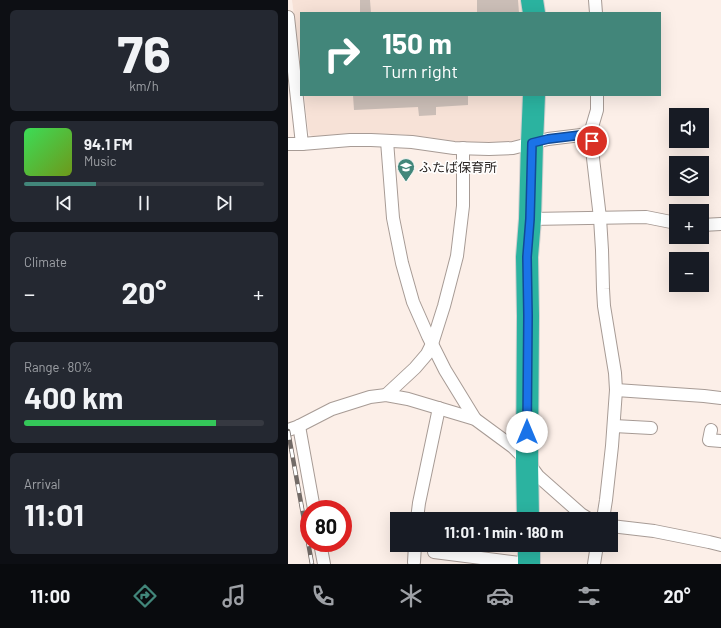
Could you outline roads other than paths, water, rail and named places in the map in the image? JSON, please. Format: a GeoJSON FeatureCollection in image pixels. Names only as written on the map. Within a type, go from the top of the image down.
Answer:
{"type":"FeatureCollection","features":[{"type":"Feature","properties":{"kind":"highway"},"geometry":{"type":"LineString","coordinates":[[532,0],[534,12]]}},
{"type":"Feature","properties":{"kind":"highway"},"geometry":{"type":"LineString","coordinates":[[528,512],[527,257],[530,219],[534,96]]}},
{"type":"Feature","properties":{"kind":"highway"},"geometry":{"type":"LineString","coordinates":[[528,564],[529,552]]}},
{"type":"Feature","properties":{"kind":"street"},"geometry":{"type":"LineString","coordinates":[[595,0],[596,12]]}},
{"type":"Feature","properties":{"kind":"street"},"geometry":{"type":"LineString","coordinates":[[288,16],[302,144]]}},
{"type":"Feature","properties":{"kind":"street"},"geometry":{"type":"LineString","coordinates":[[589,138],[597,110],[597,96]]}},
{"type":"Feature","properties":{"kind":"street"},"geometry":{"type":"LineString","coordinates":[[288,144],[350,140],[412,142],[454,148],[489,149],[513,148],[548,139],[581,135],[592,141],[600,218],[606,322],[615,373],[616,390],[614,426],[604,512]]}},
{"type":"Feature","properties":{"kind":"street"},"geometry":{"type":"LineString","coordinates":[[387,141],[393,218],[402,263],[413,302],[445,370],[475,419]]}},
{"type":"Feature","properties":{"kind":"street"},"geometry":{"type":"LineString","coordinates":[[386,395],[427,354],[432,344],[444,306],[456,256],[463,206],[463,148]]}},
{"type":"Feature","properties":{"kind":"street"},"geometry":{"type":"LineString","coordinates":[[530,219],[646,217],[669,222]]}},
{"type":"Feature","properties":{"kind":"street"},"geometry":{"type":"LineString","coordinates":[[709,225],[721,224]]}},
{"type":"Feature","properties":{"kind":"street"},"geometry":{"type":"LineString","coordinates":[[616,390],[721,398]]}},
{"type":"Feature","properties":{"kind":"street"},"geometry":{"type":"LineString","coordinates":[[312,500],[294,428],[332,409],[370,397],[386,395],[408,399],[475,419],[513,446],[538,476],[579,512]]}},
{"type":"Feature","properties":{"kind":"street"},"geometry":{"type":"LineString","coordinates":[[418,512],[439,408]]}},
{"type":"Feature","properties":{"kind":"street"},"geometry":{"type":"LineString","coordinates":[[614,426],[650,428]]}},
{"type":"Feature","properties":{"kind":"street"},"geometry":{"type":"LineString","coordinates":[[711,430],[709,440],[721,441]]}},
{"type":"Feature","properties":{"kind":"street"},"geometry":{"type":"LineString","coordinates":[[618,527],[654,531],[721,545]]}},
{"type":"Feature","properties":{"kind":"street"},"geometry":{"type":"LineString","coordinates":[[322,552],[324,564]]}},
{"type":"Feature","properties":{"kind":"street"},"geometry":{"type":"LineString","coordinates":[[414,562],[415,552]]}},
{"type":"Feature","properties":{"kind":"street"},"geometry":{"type":"LineString","coordinates":[[434,552],[528,564]]}},
{"type":"Feature","properties":{"kind":"street"},"geometry":{"type":"LineString","coordinates":[[594,564],[597,552]]}},
{"type":"Feature","properties":{"kind":"railway"},"geometry":{"type":"LineString","coordinates":[[288,431],[312,564]]}},
{"type":"Feature","properties":{"kind":"place","name":"ふたば保育所"},"geometry":{"type":"Point","coordinates":[406,182]}}]}
